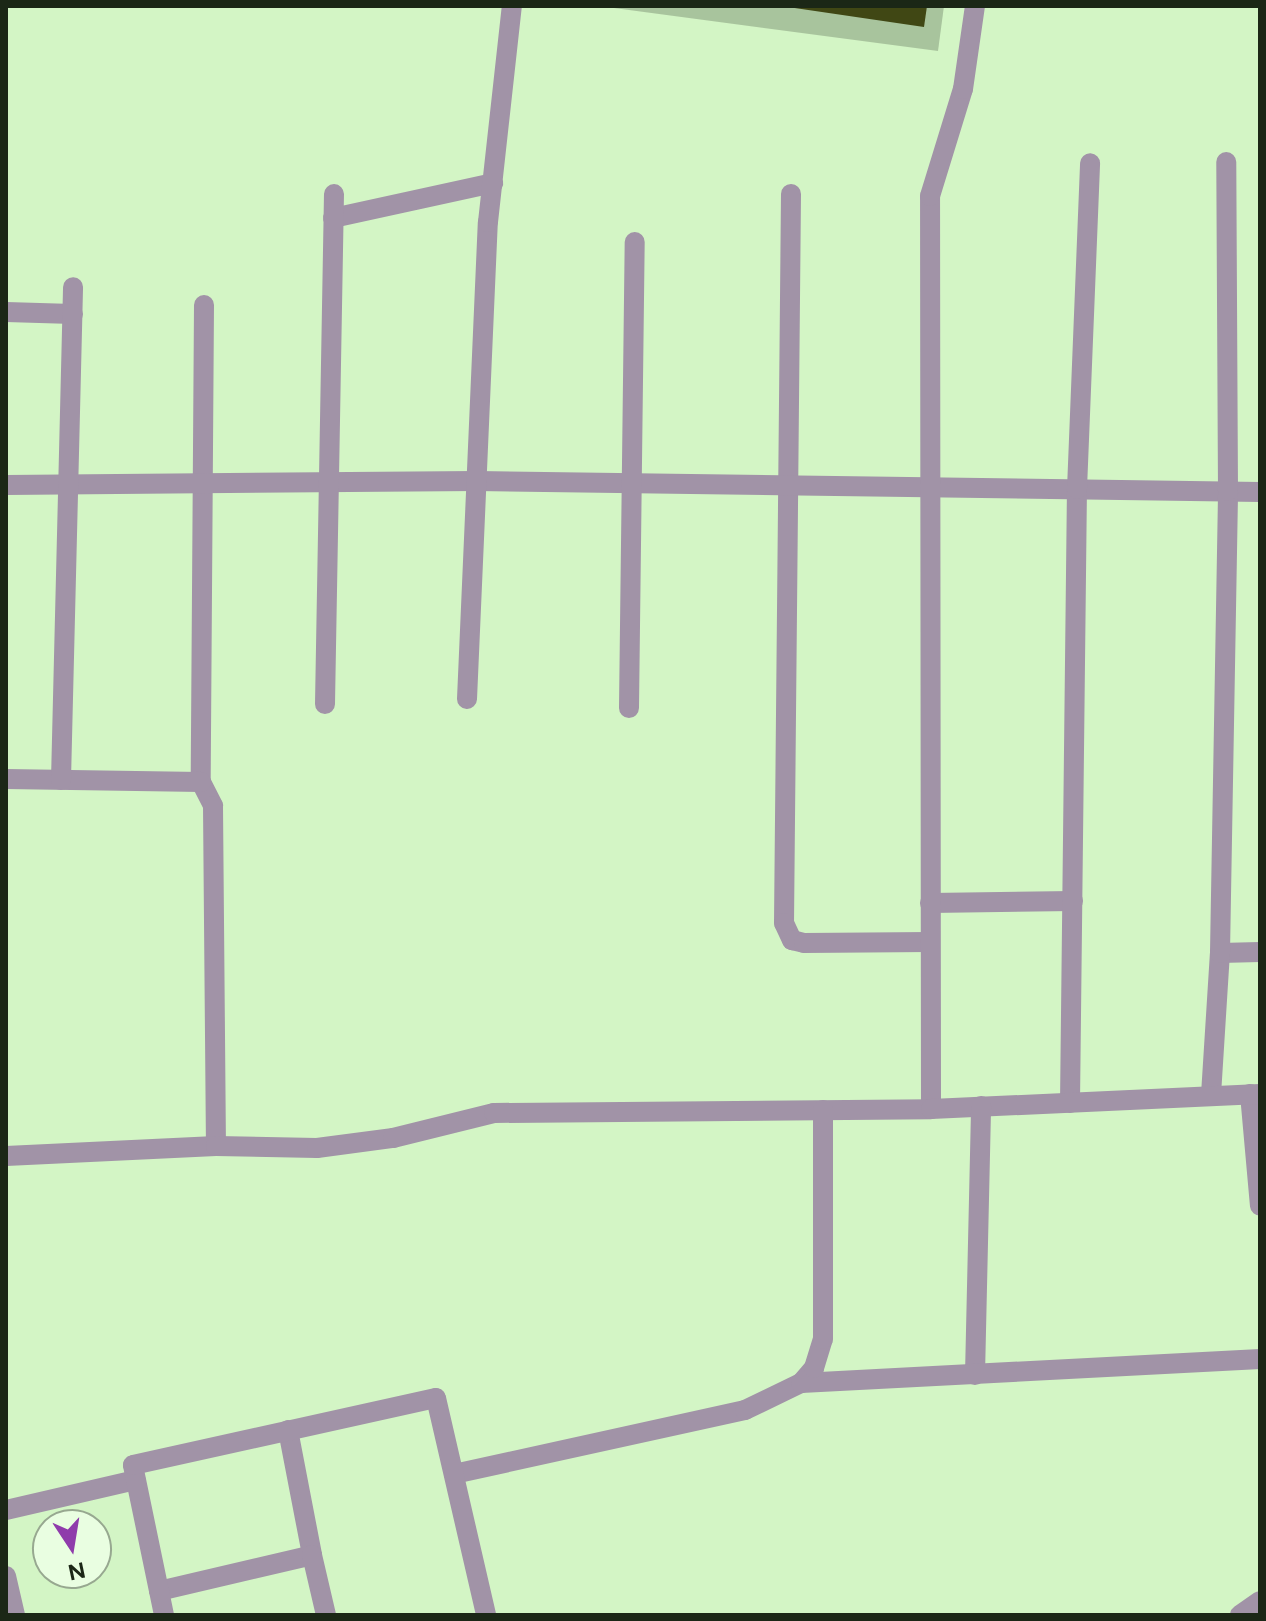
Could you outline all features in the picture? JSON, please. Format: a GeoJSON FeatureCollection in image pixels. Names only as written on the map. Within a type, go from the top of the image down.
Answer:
{"type":"FeatureCollection","features":[{"type":"Feature","properties":{"kind":"street"},"geometry":{"type":"LineString","coordinates":[[467,699],[488,222],[512,6]]}},
{"type":"Feature","properties":{"kind":"street"},"geometry":{"type":"LineString","coordinates":[[931,1109],[930,196],[963,89],[975,6]]}},
{"type":"Feature","properties":{"kind":"street"},"geometry":{"type":"LineString","coordinates":[[1211,1095],[1220,953],[1228,491],[1226,162]]}},
{"type":"Feature","properties":{"kind":"street"},"geometry":{"type":"LineString","coordinates":[[1070,1103],[1077,489],[1090,163]]}},
{"type":"Feature","properties":{"kind":"street"},"geometry":{"type":"LineString","coordinates":[[333,218],[493,183]]}},
{"type":"Feature","properties":{"kind":"street"},"geometry":{"type":"LineString","coordinates":[[325,704],[334,194]]}},
{"type":"Feature","properties":{"kind":"street"},"geometry":{"type":"LineString","coordinates":[[791,194],[786,933],[804,943],[930,942]]}},
{"type":"Feature","properties":{"kind":"street"},"geometry":{"type":"LineString","coordinates":[[629,708],[635,242]]}},
{"type":"Feature","properties":{"kind":"street"},"geometry":{"type":"LineString","coordinates":[[61,780],[73,287]]}},
{"type":"Feature","properties":{"kind":"street"},"geometry":{"type":"LineString","coordinates":[[204,305],[201,782],[213,806],[216,1146]]}},
{"type":"Feature","properties":{"kind":"street"},"geometry":{"type":"LineString","coordinates":[[6,312],[73,314]]}},
{"type":"Feature","properties":{"kind":"street"},"geometry":{"type":"LineString","coordinates":[[6,485],[477,481],[790,489],[1260,492]]}},
{"type":"Feature","properties":{"kind":"street"},"geometry":{"type":"LineString","coordinates":[[6,779],[201,782]]}},
{"type":"Feature","properties":{"kind":"street"},"geometry":{"type":"LineString","coordinates":[[930,903],[1073,901]]}},
{"type":"Feature","properties":{"kind":"street"},"geometry":{"type":"LineString","coordinates":[[1220,953],[1260,952]]}},
{"type":"Feature","properties":{"kind":"street"},"geometry":{"type":"LineString","coordinates":[[6,1156],[216,1146],[317,1148],[393,1138],[494,1113],[931,1109],[1255,1094],[1260,1206]]}},
{"type":"Feature","properties":{"kind":"street"},"geometry":{"type":"LineString","coordinates":[[975,1375],[981,1106]]}},
{"type":"Feature","properties":{"kind":"street"},"geometry":{"type":"LineString","coordinates":[[801,1383],[814,1368],[823,1339],[823,1110]]}},
{"type":"Feature","properties":{"kind":"street"},"geometry":{"type":"LineString","coordinates":[[454,1474],[745,1410],[801,1383],[1260,1359]]}},
{"type":"Feature","properties":{"kind":"street"},"geometry":{"type":"LineString","coordinates":[[164,1615],[133,1465],[436,1398],[486,1615]]}},
{"type":"Feature","properties":{"kind":"street"},"geometry":{"type":"LineString","coordinates":[[288,1430],[326,1615]]}},
{"type":"Feature","properties":{"kind":"street"},"geometry":{"type":"LineString","coordinates":[[6,1510],[136,1480]]}},
{"type":"Feature","properties":{"kind":"street"},"geometry":{"type":"LineString","coordinates":[[159,1591],[312,1555]]}},
{"type":"Feature","properties":{"kind":"street"},"geometry":{"type":"LineString","coordinates":[[6,1576],[15,1615]]}},
{"type":"Feature","properties":{"kind":"street"},"geometry":{"type":"LineString","coordinates":[[1240,1615],[1260,1601]]}},
{"type":"Feature","properties":{"kind":"building"},"geometry":{"type":"Polygon","coordinates":[[[781,6],[927,6],[924,27],[781,6]]]}}]}
